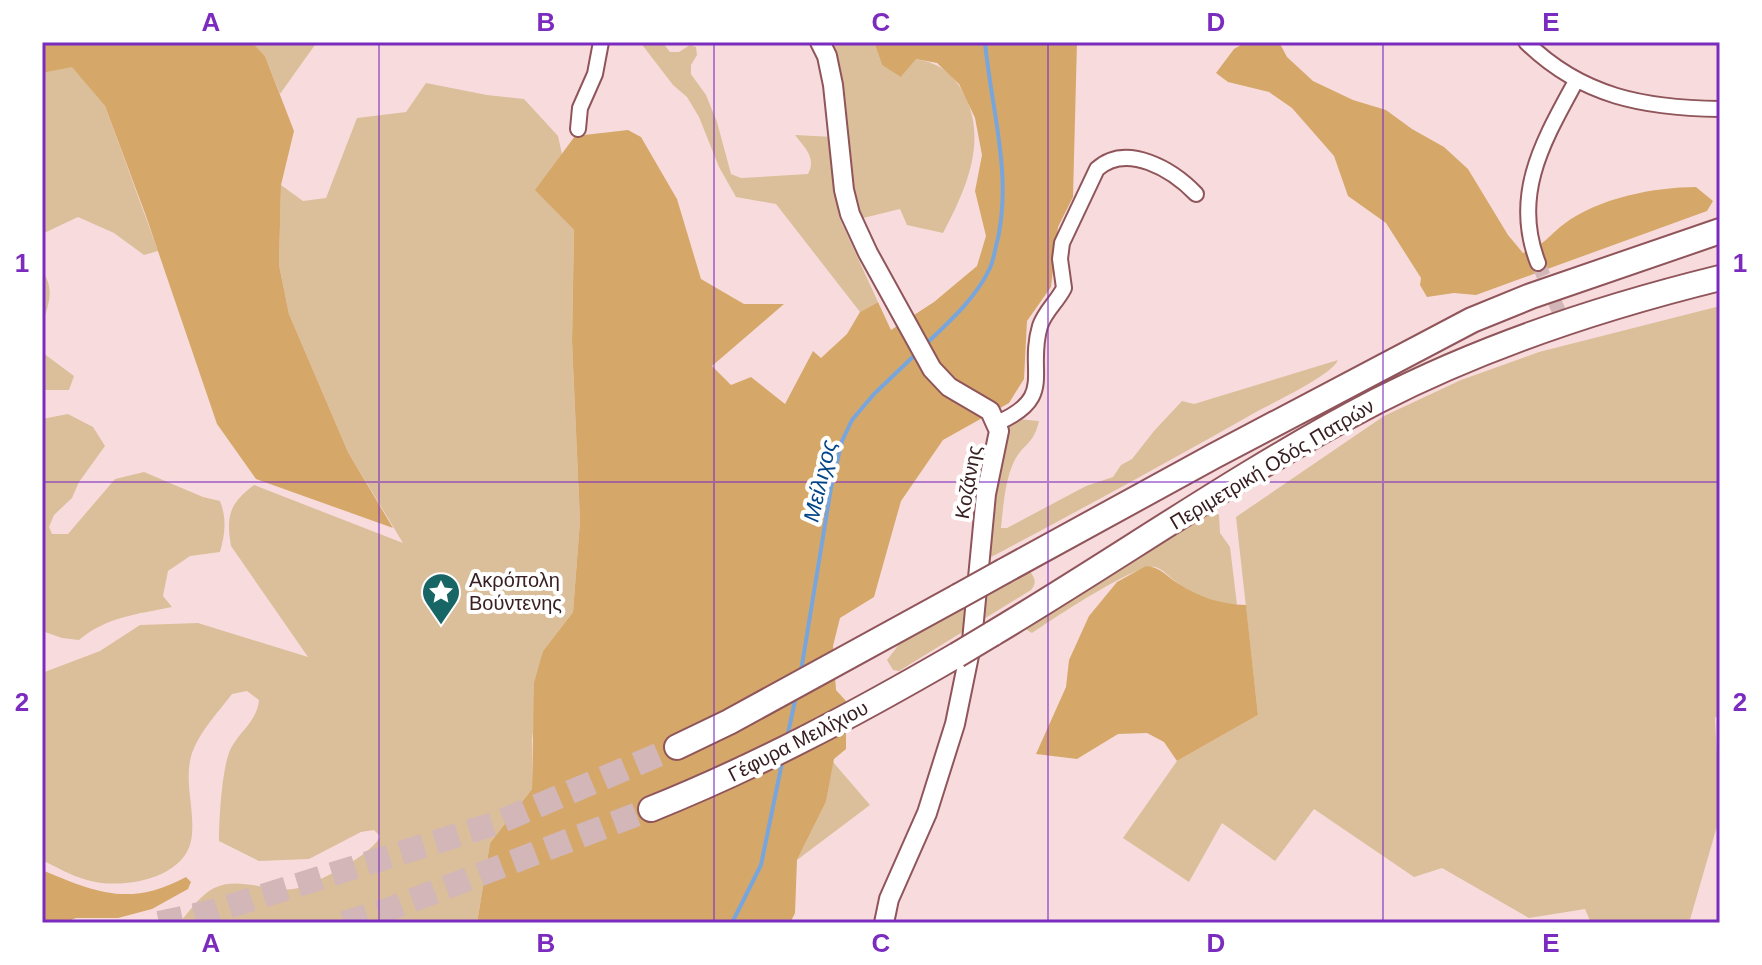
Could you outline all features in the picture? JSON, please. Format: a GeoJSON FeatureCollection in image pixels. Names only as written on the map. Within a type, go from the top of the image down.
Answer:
{"type":"FeatureCollection","features":[{"type":"Feature","properties":{"kind":"highway","name":"Περιμετρική Οδός Πατρών"},"geometry":{"type":"LineString","coordinates":[[677,747],[1472,320],[1531,296],[1720,231]]}},
{"type":"Feature","properties":{"kind":"highway","name":"Περιμετρική Οδός Πατρών"},"geometry":{"type":"LineString","coordinates":[[895,691],[1303,442],[1380,400],[1543,329],[1634,299],[1720,278]]}},
{"type":"Feature","properties":{"kind":"highway","name":"Γέφυρα Μειλίχιου"},"geometry":{"type":"LineString","coordinates":[[651,809],[699,790],[830,728],[895,691]]}},
{"type":"Feature","properties":{"kind":"street"},"geometry":{"type":"LineString","coordinates":[[578,129],[580,108],[595,74],[601,42]]}},
{"type":"Feature","properties":{"kind":"street","name":"Κοζάνης"},"geometry":{"type":"LineString","coordinates":[[820,42],[827,56],[833,85],[844,190],[850,214],[908,328],[938,377],[985,407],[997,423],[999,439],[987,484],[966,681],[942,771],[889,899],[884,923]]}},
{"type":"Feature","properties":{"kind":"street"},"geometry":{"type":"LineString","coordinates":[[1526,42],[1576,81],[1605,93],[1638,102],[1681,108],[1720,109]]}},
{"type":"Feature","properties":{"kind":"street"},"geometry":{"type":"LineString","coordinates":[[1538,263],[1527,224],[1529,188],[1544,144],[1576,81]]}},
{"type":"Feature","properties":{"kind":"street"},"geometry":{"type":"LineString","coordinates":[[997,423],[1020,410],[1036,390],[1039,331],[1049,307],[1064,288],[1060,259],[1062,243],[1097,169],[1119,159],[1140,160],[1166,170],[1196,194]]}},
{"type":"Feature","properties":{"kind":"shaded area"},"geometry":{"type":"Polygon","coordinates":[[[42,42],[252,42],[265,56],[294,131],[281,185],[279,265],[289,314],[348,452],[393,528],[256,479],[217,424],[105,106],[72,67],[42,73],[42,42]]]}},
{"type":"Feature","properties":{"kind":"shaded area"},"geometry":{"type":"Polygon","coordinates":[[[252,42],[317,42],[280,94],[265,56],[252,42]]]}},
{"type":"Feature","properties":{"kind":"shaded area"},"geometry":{"type":"Polygon","coordinates":[[[640,42],[662,42],[670,52],[679,52],[690,45],[696,47],[697,55],[691,65],[691,74],[706,95],[717,122],[731,174],[741,178],[808,174],[810,158],[795,135],[834,137],[839,217],[878,302],[860,312],[776,204],[736,197],[687,97],[673,85],[640,42]]]}},
{"type":"Feature","properties":{"kind":"shaded area"},"geometry":{"type":"Polygon","coordinates":[[[828,42],[874,42],[882,65],[902,76],[915,59],[939,67],[951,76],[966,98],[972,115],[974,150],[959,201],[943,233],[907,225],[900,209],[855,220],[828,42]]]}},
{"type":"Feature","properties":{"kind":"shaded area"},"geometry":{"type":"Polygon","coordinates":[[[874,42],[1077,42],[1073,197],[1058,227],[1051,287],[1027,321],[1024,379],[1009,403],[943,440],[901,501],[874,597],[840,618],[833,646],[836,690],[846,701],[846,749],[834,759],[826,802],[797,860],[795,913],[790,923],[477,923],[490,843],[532,789],[534,683],[543,651],[573,612],[580,521],[572,342],[574,230],[535,190],[575,136],[628,130],[641,137],[677,199],[701,279],[744,304],[784,304],[712,366],[731,385],[751,377],[785,404],[813,351],[821,358],[847,334],[860,312],[878,302],[891,330],[934,302],[977,266],[986,236],[975,191],[982,155],[975,118],[959,84],[937,63],[916,59],[901,77],[882,65],[874,42]]]}},
{"type":"Feature","properties":{"kind":"shaded area"},"geometry":{"type":"Polygon","coordinates":[[[1246,42],[1279,42],[1287,57],[1313,81],[1353,100],[1386,110],[1444,147],[1468,169],[1508,235],[1523,253],[1541,244],[1578,215],[1627,196],[1696,187],[1713,201],[1707,211],[1476,295],[1454,293],[1427,297],[1420,285],[1421,278],[1386,223],[1348,196],[1334,156],[1292,108],[1269,92],[1228,82],[1216,73],[1234,49],[1246,42]]]}},
{"type":"Feature","properties":{"kind":"shaded area"},"geometry":{"type":"Polygon","coordinates":[[[72,66],[105,106],[158,251],[144,255],[114,233],[78,217],[42,234],[42,73],[72,66]]]}},
{"type":"Feature","properties":{"kind":"shaded area"},"geometry":{"type":"Polygon","coordinates":[[[426,83],[524,99],[558,136],[562,154],[536,190],[574,230],[572,342],[580,521],[573,612],[543,651],[532,740],[532,789],[490,843],[477,923],[179,923],[199,899],[214,888],[233,884],[283,889],[302,887],[355,860],[380,836],[374,830],[361,832],[309,859],[259,861],[219,841],[228,756],[258,707],[259,700],[247,691],[232,694],[207,726],[193,752],[189,771],[191,841],[186,854],[176,865],[148,879],[116,884],[87,880],[64,871],[42,860],[42,673],[100,651],[140,625],[198,623],[308,657],[231,546],[231,511],[239,498],[254,485],[403,543],[348,452],[289,314],[279,265],[281,185],[303,201],[326,198],[357,118],[406,112],[426,83]]]}},
{"type":"Feature","properties":{"kind":"shaded area"},"geometry":{"type":"Polygon","coordinates":[[[42,271],[50,290],[42,323],[42,271]]]}},
{"type":"Feature","properties":{"kind":"shaded area"},"geometry":{"type":"Polygon","coordinates":[[[1720,306],[1720,714],[1715,718],[1720,816],[1689,923],[1591,923],[1585,909],[1529,918],[1442,868],[1414,877],[1314,809],[1275,861],[1222,823],[1189,882],[1123,838],[1177,761],[1258,715],[1236,517],[1384,416],[1461,380],[1539,352],[1720,306]]]}},
{"type":"Feature","properties":{"kind":"shaded area"},"geometry":{"type":"Polygon","coordinates":[[[42,349],[43,353],[74,376],[69,390],[42,390],[42,349]]]}},
{"type":"Feature","properties":{"kind":"shaded area"},"geometry":{"type":"Polygon","coordinates":[[[1338,360],[1325,373],[1301,388],[985,559],[1005,427],[1017,419],[1039,421],[1034,436],[1016,457],[1010,471],[1001,528],[1007,528],[1086,486],[1113,477],[1182,401],[1194,404],[1338,360]]]}},
{"type":"Feature","properties":{"kind":"shaded area"},"geometry":{"type":"Polygon","coordinates":[[[68,414],[93,427],[105,446],[79,482],[72,498],[54,515],[49,527],[52,534],[68,534],[115,479],[144,472],[220,501],[224,520],[220,552],[190,556],[168,571],[163,596],[172,607],[111,621],[79,640],[42,631],[42,419],[68,414]]]}},
{"type":"Feature","properties":{"kind":"shaded area"},"geometry":{"type":"Polygon","coordinates":[[[1213,510],[1219,515],[1220,533],[1230,547],[1237,605],[1204,598],[1155,567],[1131,573],[1032,633],[1024,628],[1213,510]]]}},
{"type":"Feature","properties":{"kind":"shaded area"},"geometry":{"type":"Polygon","coordinates":[[[1146,566],[1160,570],[1203,597],[1246,605],[1258,715],[1177,761],[1164,742],[1147,733],[1118,734],[1077,759],[1036,754],[1066,687],[1069,660],[1089,616],[1117,582],[1146,566]]]}},
{"type":"Feature","properties":{"kind":"shaded area"},"geometry":{"type":"Polygon","coordinates":[[[1025,570],[1030,571],[1034,579],[1031,590],[899,671],[893,670],[887,660],[900,643],[1025,570]]]}},
{"type":"Feature","properties":{"kind":"shaded area"},"geometry":{"type":"Polygon","coordinates":[[[833,762],[870,805],[797,860],[826,802],[833,762]]]}},
{"type":"Feature","properties":{"kind":"shaded area"},"geometry":{"type":"Polygon","coordinates":[[[42,870],[80,885],[114,893],[148,892],[186,877],[191,882],[188,889],[152,909],[118,918],[76,918],[63,923],[42,923],[42,870]]]}},
{"type":"Feature","properties":{"kind":"waterway","name":"Μείλιχος"},"geometry":{"type":"LineString","coordinates":[[926,344],[977,289],[993,261],[998,238],[1002,213],[1002,164],[985,42]]}},
{"type":"Feature","properties":{"kind":"waterway","name":"Μείλιχος"},"geometry":{"type":"LineString","coordinates":[[801,671],[831,488],[842,441],[852,420],[874,394],[917,353]]}},
{"type":"Feature","properties":{"kind":"waterway","name":"Μείλιχος"},"geometry":{"type":"LineString","coordinates":[[787,738],[796,696]]}},
{"type":"Feature","properties":{"kind":"waterway","name":"Μείλιχος"},"geometry":{"type":"LineString","coordinates":[[732,923],[761,865],[783,758]]}},
{"type":"Feature","properties":{"kind":"tunnel"},"geometry":{"type":"LineString","coordinates":[[1538,263],[1570,337]]}},
{"type":"Feature","properties":{"kind":"tunnel"},"geometry":{"type":"LineString","coordinates":[[159,923],[214,911],[497,823],[677,747]]}},
{"type":"Feature","properties":{"kind":"tunnel"},"geometry":{"type":"LineString","coordinates":[[344,923],[387,910],[651,809]]}},
{"type":"Feature","properties":{"kind":"place","name":"Ακρόπολη Βούντενης"},"geometry":{"type":"Point","coordinates":[441,626]}}]}
